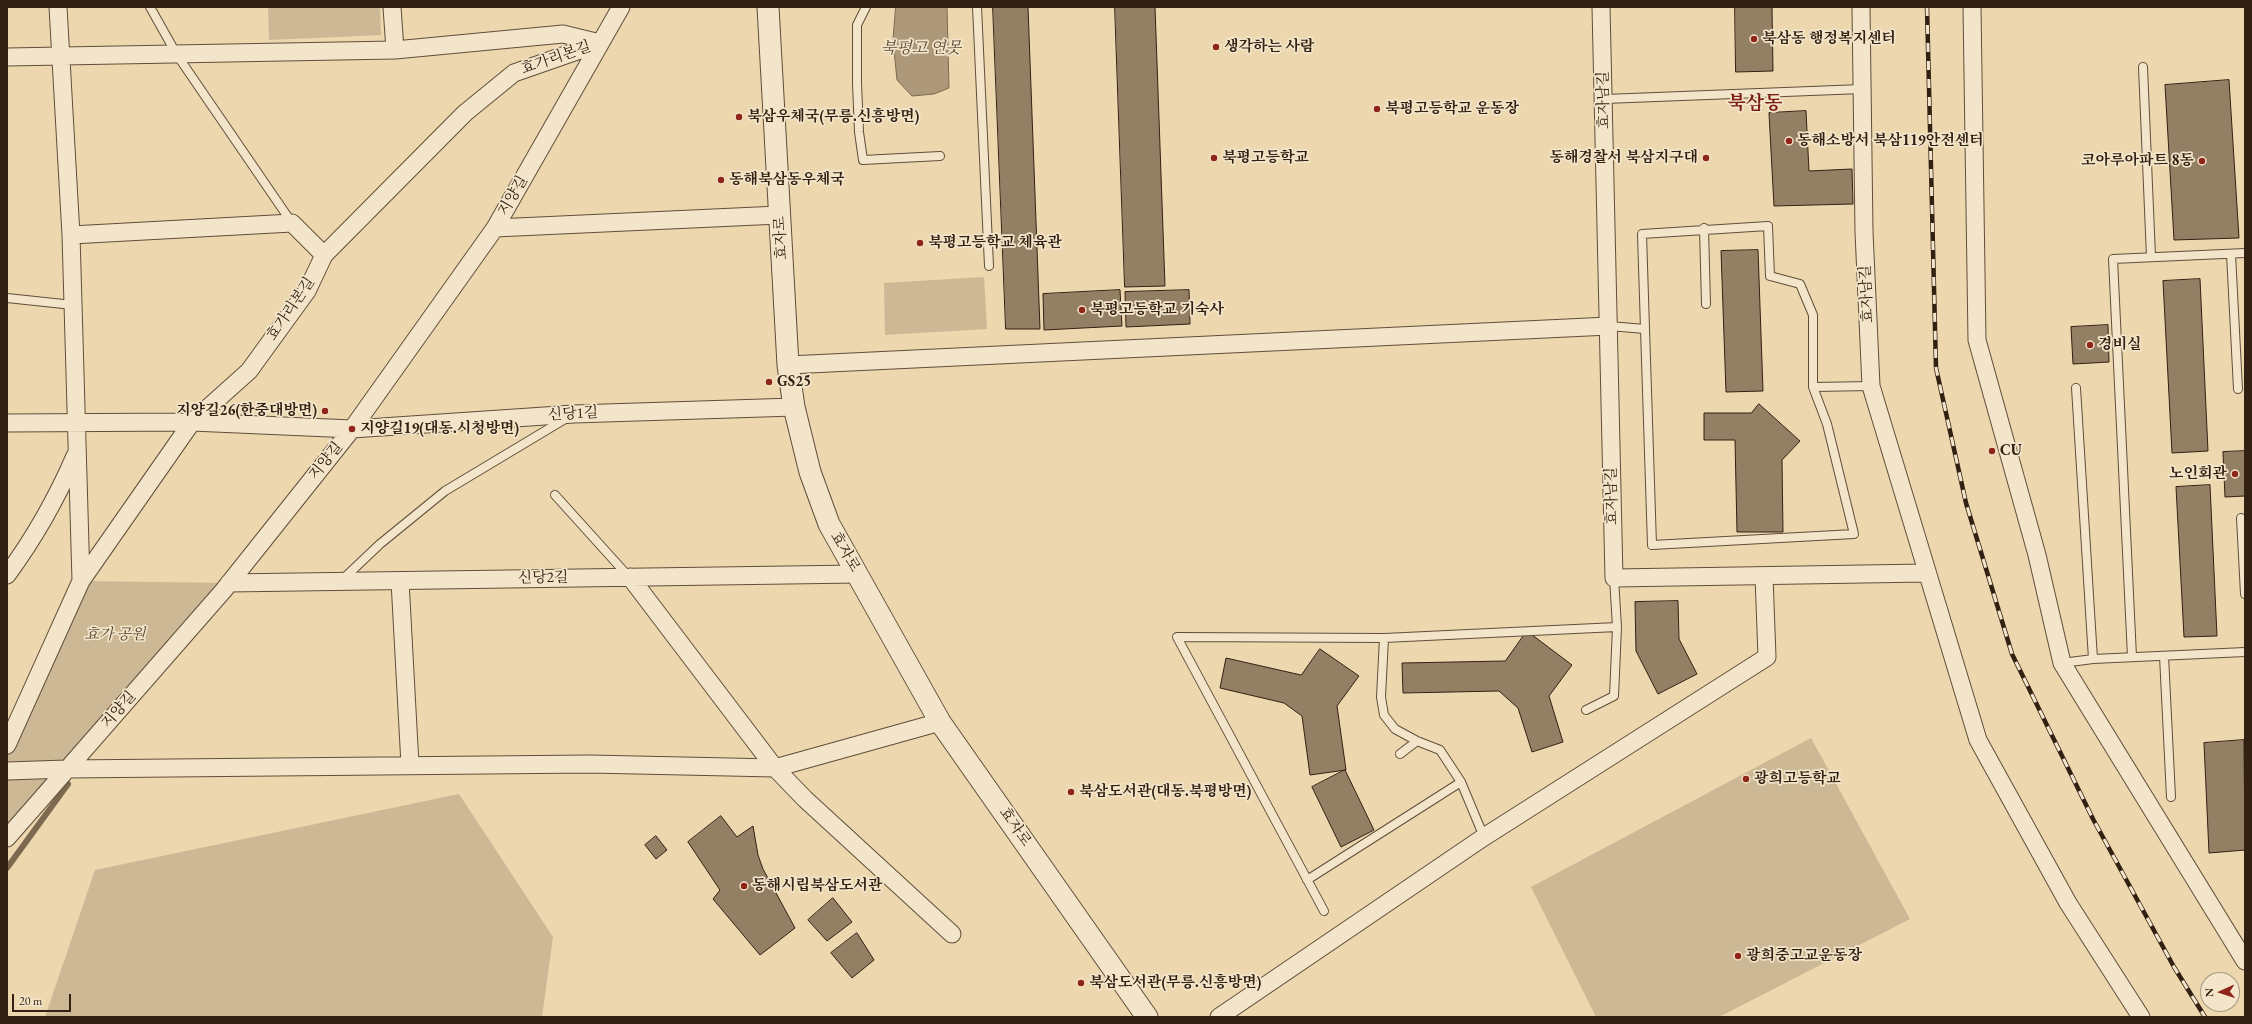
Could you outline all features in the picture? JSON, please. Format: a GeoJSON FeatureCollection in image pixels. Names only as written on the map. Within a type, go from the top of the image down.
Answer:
{"type":"FeatureCollection","features":[{"type":"Feature","properties":{"kind":"street"},"geometry":{"type":"LineString","coordinates":[[58,7],[71,235],[81,582]]}},
{"type":"Feature","properties":{"kind":"street"},"geometry":{"type":"LineString","coordinates":[[392,7],[395,50]]}},
{"type":"Feature","properties":{"kind":"street","name":"지양길"},"geometry":{"type":"LineString","coordinates":[[7,838],[229,583],[352,428],[495,228],[621,7]]}},
{"type":"Feature","properties":{"kind":"street","name":"효자로"},"geometry":{"type":"LineString","coordinates":[[768,7],[788,365],[794,407],[810,472],[829,524],[940,722],[1147,1017]]}},
{"type":"Feature","properties":{"kind":"street","name":"효자남길"},"geometry":{"type":"LineString","coordinates":[[1601,7],[1605,99],[1614,578]]}},
{"type":"Feature","properties":{"kind":"street","name":"효자남길"},"geometry":{"type":"LineString","coordinates":[[1861,7],[1864,232],[1870,386],[1978,740],[2068,903],[2141,1017]]}},
{"type":"Feature","properties":{"kind":"street"},"geometry":{"type":"LineString","coordinates":[[1972,7],[1976,340],[2037,555],[2062,663],[2245,961]]}},
{"type":"Feature","properties":{"kind":"street"},"geometry":{"type":"LineString","coordinates":[[7,57],[395,50],[563,34],[600,43]]}},
{"type":"Feature","properties":{"kind":"street","name":"효가리본길"},"geometry":{"type":"LineString","coordinates":[[7,745],[81,582],[192,422],[249,371],[307,291],[324,255],[465,113],[514,73],[600,43]]}},
{"type":"Feature","properties":{"kind":"street"},"geometry":{"type":"LineString","coordinates":[[495,228],[780,215]]}},
{"type":"Feature","properties":{"kind":"street"},"geometry":{"type":"LineString","coordinates":[[71,235],[292,223],[324,255]]}},
{"type":"Feature","properties":{"kind":"street"},"geometry":{"type":"LineString","coordinates":[[788,365],[1609,326]]}},
{"type":"Feature","properties":{"kind":"street","name":"신당1길"},"geometry":{"type":"LineString","coordinates":[[7,423],[192,422],[352,428],[574,414],[794,407]]}},
{"type":"Feature","properties":{"kind":"street"},"geometry":{"type":"LineString","coordinates":[[7,575],[26,550],[57,499],[77,452]]}},
{"type":"Feature","properties":{"kind":"street"},"geometry":{"type":"LineString","coordinates":[[1614,578],[1926,573]]}},
{"type":"Feature","properties":{"kind":"street","name":"신당2길"},"geometry":{"type":"LineString","coordinates":[[229,583],[857,574]]}},
{"type":"Feature","properties":{"kind":"street"},"geometry":{"type":"LineString","coordinates":[[1219,1017],[1484,837],[1767,657],[1764,576]]}},
{"type":"Feature","properties":{"kind":"street"},"geometry":{"type":"LineString","coordinates":[[630,577],[775,768],[805,799],[952,934]]}},
{"type":"Feature","properties":{"kind":"street"},"geometry":{"type":"LineString","coordinates":[[400,581],[410,765]]}},
{"type":"Feature","properties":{"kind":"street"},"geometry":{"type":"LineString","coordinates":[[7,771],[67,769],[590,764],[775,768],[940,722]]}},
{"type":"Feature","properties":{"kind":"lane"},"geometry":{"type":"LineString","coordinates":[[150,7],[177,55],[292,223]]}},
{"type":"Feature","properties":{"kind":"lane"},"geometry":{"type":"LineString","coordinates":[[866,7],[857,25],[859,132],[863,160],[940,156]]}},
{"type":"Feature","properties":{"kind":"lane"},"geometry":{"type":"LineString","coordinates":[[977,7],[989,266]]}},
{"type":"Feature","properties":{"kind":"lane"},"geometry":{"type":"LineString","coordinates":[[2143,66],[2151,257]]}},
{"type":"Feature","properties":{"kind":"lane"},"geometry":{"type":"LineString","coordinates":[[1605,99],[1862,89]]}},
{"type":"Feature","properties":{"kind":"lane"},"geometry":{"type":"LineString","coordinates":[[1768,226],[1770,276],[1800,284],[1813,315],[1813,387],[1827,424],[1854,534],[1652,545],[1642,234],[1704,228],[1768,226]]}},
{"type":"Feature","properties":{"kind":"lane"},"geometry":{"type":"LineString","coordinates":[[1704,228],[1706,304]]}},
{"type":"Feature","properties":{"kind":"lane"},"geometry":{"type":"LineString","coordinates":[[2132,657],[2113,259],[2245,253]]}},
{"type":"Feature","properties":{"kind":"lane"},"geometry":{"type":"LineString","coordinates":[[2231,254],[2238,389]]}},
{"type":"Feature","properties":{"kind":"lane"},"geometry":{"type":"LineString","coordinates":[[7,298],[73,305]]}},
{"type":"Feature","properties":{"kind":"lane"},"geometry":{"type":"LineString","coordinates":[[1609,326],[1645,329]]}},
{"type":"Feature","properties":{"kind":"lane"},"geometry":{"type":"LineString","coordinates":[[1813,387],[1870,386]]}},
{"type":"Feature","properties":{"kind":"lane"},"geometry":{"type":"LineString","coordinates":[[2076,388],[2093,659]]}},
{"type":"Feature","properties":{"kind":"lane"},"geometry":{"type":"LineString","coordinates":[[340,582],[380,544],[445,491],[574,414]]}},
{"type":"Feature","properties":{"kind":"lane"},"geometry":{"type":"LineString","coordinates":[[555,495],[630,577]]}},
{"type":"Feature","properties":{"kind":"lane"},"geometry":{"type":"LineString","coordinates":[[2241,518],[2245,594]]}},
{"type":"Feature","properties":{"kind":"lane"},"geometry":{"type":"LineString","coordinates":[[1586,710],[1614,696],[1617,627],[1614,578]]}},
{"type":"Feature","properties":{"kind":"lane"},"geometry":{"type":"LineString","coordinates":[[1324,911],[1177,637],[1384,638],[1617,627]]}},
{"type":"Feature","properties":{"kind":"lane"},"geometry":{"type":"LineString","coordinates":[[1384,638],[1381,698],[1384,715],[1395,729],[1417,741],[1440,750],[1461,782],[1484,837]]}},
{"type":"Feature","properties":{"kind":"lane"},"geometry":{"type":"LineString","coordinates":[[2062,663],[2093,659],[2245,652]]}},
{"type":"Feature","properties":{"kind":"lane"},"geometry":{"type":"LineString","coordinates":[[2164,656],[2171,797]]}},
{"type":"Feature","properties":{"kind":"lane"},"geometry":{"type":"LineString","coordinates":[[1400,754],[1417,741]]}},
{"type":"Feature","properties":{"kind":"lane"},"geometry":{"type":"LineString","coordinates":[[1307,880],[1461,782]]}},
{"type":"Feature","properties":{"kind":"green space"},"geometry":{"type":"Polygon","coordinates":[[[268,7],[380,7],[381,35],[269,40],[268,7]]]}},
{"type":"Feature","properties":{"kind":"green space"},"geometry":{"type":"Polygon","coordinates":[[[984,277],[987,329],[885,335],[884,283],[984,277]]]}},
{"type":"Feature","properties":{"kind":"green space","name":"효가 공원"},"geometry":{"type":"Polygon","coordinates":[[[81,581],[229,583],[7,838],[7,745],[81,581]]]}},
{"type":"Feature","properties":{"kind":"green space"},"geometry":{"type":"Polygon","coordinates":[[[1811,738],[1910,919],[1719,1017],[1596,1017],[1531,887],[1811,738]]]}},
{"type":"Feature","properties":{"kind":"green space"},"geometry":{"type":"Polygon","coordinates":[[[459,794],[553,937],[542,1017],[45,1017],[95,870],[459,794]]]}},
{"type":"Feature","properties":{"kind":"water","name":"북평고 연못"},"geometry":{"type":"Polygon","coordinates":[[[896,7],[947,7],[949,88],[934,94],[912,96],[897,80],[893,40],[896,7]]]}},
{"type":"Feature","properties":{"kind":"building"},"geometry":{"type":"Polygon","coordinates":[[[993,7],[1028,7],[1040,329],[1006,329],[993,7]]]}},
{"type":"Feature","properties":{"kind":"building"},"geometry":{"type":"Polygon","coordinates":[[[1115,7],[1155,7],[1165,286],[1125,287],[1115,7]]]}},
{"type":"Feature","properties":{"kind":"building","name":"북삼동 행정복지센터"},"geometry":{"type":"Polygon","coordinates":[[[1735,7],[1772,7],[1773,71],[1736,72],[1735,7]]]}},
{"type":"Feature","properties":{"kind":"building","name":"코아루아파트 8동"},"geometry":{"type":"Polygon","coordinates":[[[2229,80],[2239,238],[2174,240],[2165,85],[2229,80]]]}},
{"type":"Feature","properties":{"kind":"building","name":"동해소방서 북삼119안전센터"},"geometry":{"type":"Polygon","coordinates":[[[1806,111],[1809,171],[1852,169],[1853,204],[1774,206],[1769,113],[1806,111]]]}},
{"type":"Feature","properties":{"kind":"building"},"geometry":{"type":"Polygon","coordinates":[[[1758,250],[1763,391],[1726,392],[1721,251],[1758,250]]]}},
{"type":"Feature","properties":{"kind":"building"},"geometry":{"type":"Polygon","coordinates":[[[2200,279],[2208,451],[2172,453],[2163,281],[2200,279]]]}},
{"type":"Feature","properties":{"kind":"building","name":"북평고등학교 기숙사"},"geometry":{"type":"Polygon","coordinates":[[[1120,290],[1122,326],[1044,330],[1043,294],[1120,290]]]}},
{"type":"Feature","properties":{"kind":"building"},"geometry":{"type":"Polygon","coordinates":[[[1189,290],[1190,324],[1126,327],[1125,292],[1189,290]]]}},
{"type":"Feature","properties":{"kind":"building","name":"경비실"},"geometry":{"type":"Polygon","coordinates":[[[2108,325],[2109,362],[2073,364],[2071,327],[2108,325]]]}},
{"type":"Feature","properties":{"kind":"building"},"geometry":{"type":"Polygon","coordinates":[[[1759,404],[1800,441],[1782,460],[1783,532],[1737,532],[1735,440],[1704,440],[1704,413],[1751,413],[1759,404]]]}},
{"type":"Feature","properties":{"kind":"building","name":"노인회관"},"geometry":{"type":"Polygon","coordinates":[[[2245,451],[2245,496],[2225,497],[2223,452],[2245,451]]]}},
{"type":"Feature","properties":{"kind":"building"},"geometry":{"type":"Polygon","coordinates":[[[2210,485],[2217,636],[2184,637],[2176,487],[2210,485]]]}},
{"type":"Feature","properties":{"kind":"building"},"geometry":{"type":"Polygon","coordinates":[[[1678,601],[1679,639],[1697,674],[1658,694],[1636,651],[1635,602],[1678,601]]]}},
{"type":"Feature","properties":{"kind":"building"},"geometry":{"type":"Polygon","coordinates":[[[1527,631],[1572,665],[1549,696],[1563,742],[1532,752],[1518,708],[1499,691],[1403,693],[1402,663],[1505,661],[1527,631]]]}},
{"type":"Feature","properties":{"kind":"building"},"geometry":{"type":"Polygon","coordinates":[[[1320,649],[1359,676],[1337,706],[1346,770],[1310,775],[1302,716],[1284,703],[1220,688],[1226,658],[1301,675],[1320,649]]]}},
{"type":"Feature","properties":{"kind":"building"},"geometry":{"type":"Polygon","coordinates":[[[2244,740],[2245,850],[2209,853],[2204,743],[2244,740]]]}},
{"type":"Feature","properties":{"kind":"building"},"geometry":{"type":"Polygon","coordinates":[[[1345,770],[1374,830],[1341,847],[1312,787],[1345,770]]]}},
{"type":"Feature","properties":{"kind":"building","name":"동해시립북삼도서관"},"geometry":{"type":"Polygon","coordinates":[[[721,816],[737,837],[753,826],[758,855],[763,869],[795,928],[760,955],[713,899],[720,890],[688,842],[721,816]]]}},
{"type":"Feature","properties":{"kind":"building"},"geometry":{"type":"Polygon","coordinates":[[[656,836],[667,850],[656,859],[645,845],[656,836]]]}},
{"type":"Feature","properties":{"kind":"building"},"geometry":{"type":"Polygon","coordinates":[[[833,898],[852,922],[827,941],[808,920],[833,898]]]}},
{"type":"Feature","properties":{"kind":"building"},"geometry":{"type":"Polygon","coordinates":[[[857,933],[874,960],[852,978],[831,953],[857,933]]]}},
{"type":"Feature","properties":{"kind":"waterway"},"geometry":{"type":"LineString","coordinates":[[7,868],[68,784]]}},
{"type":"Feature","properties":{"kind":"railway"},"geometry":{"type":"LineString","coordinates":[[1927,7],[1936,368],[1966,503],[2012,654],[2093,819],[2174,967],[2205,1017]]}},
{"type":"Feature","properties":{"kind":"place","name":"북삼동 행정복지센터"},"geometry":{"type":"Point","coordinates":[1754,39]}},
{"type":"Feature","properties":{"kind":"place","name":"생각하는 사람"},"geometry":{"type":"Point","coordinates":[1216,47]}},
{"type":"Feature","properties":{"kind":"place","name":"북평고등학교 운동장"},"geometry":{"type":"Point","coordinates":[1377,109]}},
{"type":"Feature","properties":{"kind":"place","name":"북삼우체국(무릉.신흥방면)"},"geometry":{"type":"Point","coordinates":[739,117]}},
{"type":"Feature","properties":{"kind":"place","name":"동해소방서 북삼119안전센터"},"geometry":{"type":"Point","coordinates":[1789,141]}},
{"type":"Feature","properties":{"kind":"place","name":"북평고등학교"},"geometry":{"type":"Point","coordinates":[1214,158]}},
{"type":"Feature","properties":{"kind":"place","name":"동해경찰서 북삼지구대"},"geometry":{"type":"Point","coordinates":[1706,158]}},
{"type":"Feature","properties":{"kind":"place","name":"코아루아파트 8동"},"geometry":{"type":"Point","coordinates":[2202,161]}},
{"type":"Feature","properties":{"kind":"place","name":"동해북삼동우체국"},"geometry":{"type":"Point","coordinates":[721,180]}},
{"type":"Feature","properties":{"kind":"place","name":"북평고등학교 체육관"},"geometry":{"type":"Point","coordinates":[920,243]}},
{"type":"Feature","properties":{"kind":"place","name":"북평고등학교 기숙사"},"geometry":{"type":"Point","coordinates":[1082,310]}},
{"type":"Feature","properties":{"kind":"place","name":"경비실"},"geometry":{"type":"Point","coordinates":[2090,345]}},
{"type":"Feature","properties":{"kind":"place","name":"GS25"},"geometry":{"type":"Point","coordinates":[769,382]}},
{"type":"Feature","properties":{"kind":"place","name":"지양길26(한중대방면)"},"geometry":{"type":"Point","coordinates":[325,411]}},
{"type":"Feature","properties":{"kind":"place","name":"지양길19(대동.시청방면)"},"geometry":{"type":"Point","coordinates":[352,429]}},
{"type":"Feature","properties":{"kind":"place","name":"CU"},"geometry":{"type":"Point","coordinates":[1992,451]}},
{"type":"Feature","properties":{"kind":"place","name":"노인회관"},"geometry":{"type":"Point","coordinates":[2235,474]}},
{"type":"Feature","properties":{"kind":"place","name":"광희고등학교"},"geometry":{"type":"Point","coordinates":[1746,779]}},
{"type":"Feature","properties":{"kind":"place","name":"북삼도서관(대동.북평방면)"},"geometry":{"type":"Point","coordinates":[1071,792]}},
{"type":"Feature","properties":{"kind":"place","name":"동해시립북삼도서관"},"geometry":{"type":"Point","coordinates":[744,886]}},
{"type":"Feature","properties":{"kind":"place","name":"광희중고교운동장"},"geometry":{"type":"Point","coordinates":[1738,956]}},
{"type":"Feature","properties":{"kind":"place","name":"북삼도서관(무릉.신흥방면)"},"geometry":{"type":"Point","coordinates":[1081,983]}},
{"type":"Feature","properties":{"kind":"district","name":"북삼동"},"geometry":{"type":"Point","coordinates":[1755,104]}}]}
